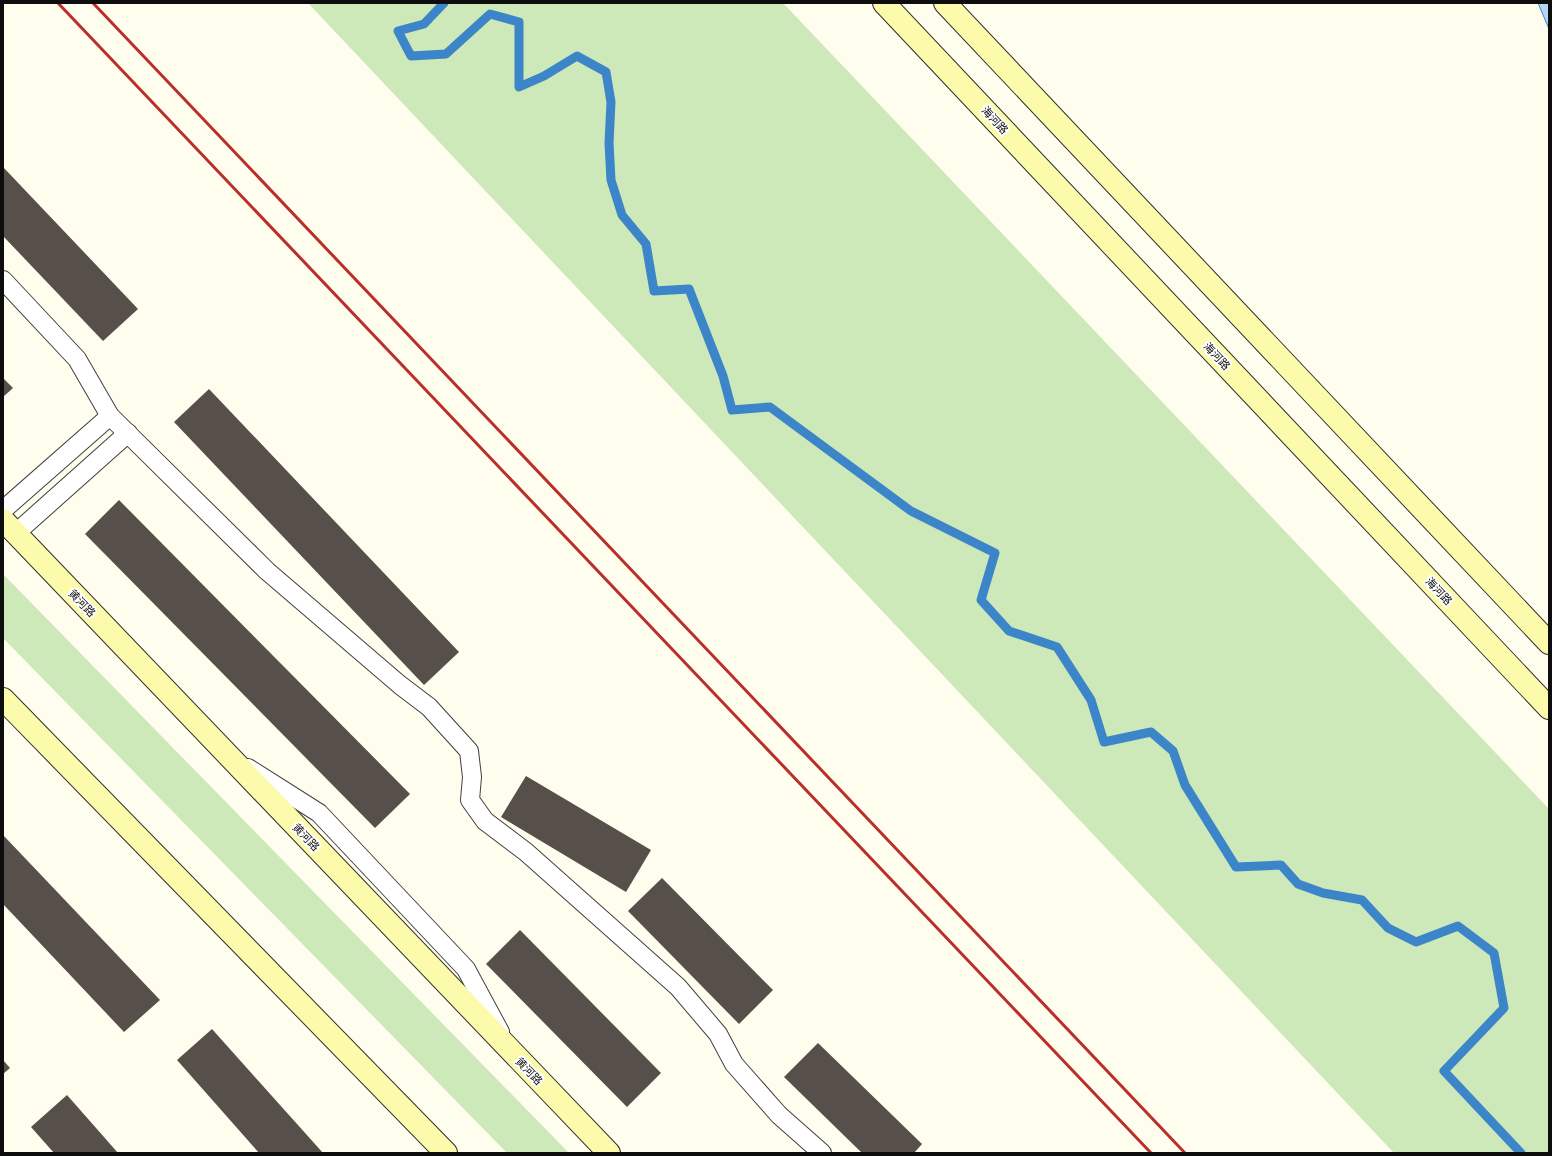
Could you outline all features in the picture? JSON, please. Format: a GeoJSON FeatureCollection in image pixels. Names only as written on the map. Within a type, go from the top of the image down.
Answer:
{"type":"FeatureCollection","features":[{"type":"Feature","properties":{"kind":"street","name":"海河路"},"geometry":{"type":"LineString","coordinates":[[884,3],[1549,708]]}},
{"type":"Feature","properties":{"kind":"street"},"geometry":{"type":"LineString","coordinates":[[945,3],[1549,643]]}},
{"type":"Feature","properties":{"kind":"street","name":"黄河路"},"geometry":{"type":"LineString","coordinates":[[9,527],[608,1153]]}},
{"type":"Feature","properties":{"kind":"street"},"geometry":{"type":"LineString","coordinates":[[3,699],[446,1153]]}},
{"type":"Feature","properties":{"kind":"lane"},"geometry":{"type":"LineString","coordinates":[[3,280],[77,359],[110,416],[267,571],[400,685],[429,707],[469,751],[472,777],[470,800],[486,821],[526,852],[678,987],[718,1034],[734,1064],[779,1115],[822,1153]]}},
{"type":"Feature","properties":{"kind":"lane"},"geometry":{"type":"LineString","coordinates":[[3,510],[110,416]]}},
{"type":"Feature","properties":{"kind":"lane"},"geometry":{"type":"LineString","coordinates":[[9,527],[128,433]]}},
{"type":"Feature","properties":{"kind":"green space"},"geometry":{"type":"Polygon","coordinates":[[[308,3],[783,3],[1549,809],[1549,1153],[1394,1153],[308,3]]]}},
{"type":"Feature","properties":{"kind":"green space"},"geometry":{"type":"Polygon","coordinates":[[[3,574],[569,1153],[507,1153],[3,638],[3,574]]]}},
{"type":"Feature","properties":{"kind":"water"},"geometry":{"type":"Polygon","coordinates":[[[1538,3],[1549,3],[1549,29],[1538,3]]]}},
{"type":"Feature","properties":{"kind":"building"},"geometry":{"type":"Polygon","coordinates":[[[3,167],[138,309],[103,341],[3,236],[3,167]]]}},
{"type":"Feature","properties":{"kind":"building"},"geometry":{"type":"Polygon","coordinates":[[[3,378],[13,388],[3,397],[3,378]]]}},
{"type":"Feature","properties":{"kind":"building"},"geometry":{"type":"Polygon","coordinates":[[[209,389],[459,652],[424,685],[174,422],[209,389]]]}},
{"type":"Feature","properties":{"kind":"building"},"geometry":{"type":"Polygon","coordinates":[[[119,500],[410,794],[375,828],[85,534],[119,500]]]}},
{"type":"Feature","properties":{"kind":"building"},"geometry":{"type":"Polygon","coordinates":[[[526,776],[651,850],[626,892],[501,817],[526,776]]]}},
{"type":"Feature","properties":{"kind":"building"},"geometry":{"type":"Polygon","coordinates":[[[3,835],[160,1000],[124,1032],[3,904],[3,835]]]}},
{"type":"Feature","properties":{"kind":"building"},"geometry":{"type":"Polygon","coordinates":[[[662,878],[773,990],[739,1024],[628,911],[662,878]]]}},
{"type":"Feature","properties":{"kind":"building"},"geometry":{"type":"Polygon","coordinates":[[[520,930],[661,1073],[627,1107],[486,964],[520,930]]]}},
{"type":"Feature","properties":{"kind":"building"},"geometry":{"type":"Polygon","coordinates":[[[212,1029],[323,1153],[259,1153],[177,1060],[212,1029]]]}},
{"type":"Feature","properties":{"kind":"building"},"geometry":{"type":"Polygon","coordinates":[[[818,1043],[922,1144],[914,1153],[862,1153],[784,1077],[818,1043]]]}},
{"type":"Feature","properties":{"kind":"building"},"geometry":{"type":"Polygon","coordinates":[[[3,1060],[10,1068],[3,1074],[3,1060]]]}},
{"type":"Feature","properties":{"kind":"building"},"geometry":{"type":"Polygon","coordinates":[[[67,1095],[118,1153],[54,1153],[31,1127],[67,1095]]]}},
{"type":"Feature","properties":{"kind":"waterway"},"geometry":{"type":"LineString","coordinates":[[444,3],[424,24],[398,31],[411,56],[446,54],[490,14],[519,22],[519,87],[544,76],[577,56],[606,72],[611,102],[609,143],[611,180],[622,215],[646,244],[654,291],[689,289],[723,376],[732,410],[770,407],[911,511],[995,553],[981,600],[1009,631],[1057,647],[1091,700],[1104,742],[1151,732],[1173,751],[1185,785],[1236,867],[1281,865],[1298,884],[1323,893],[1362,900],[1388,928],[1416,942],[1458,926],[1494,953],[1504,1008],[1444,1071],[1521,1153]]}},
{"type":"Feature","properties":{"kind":"railway"},"geometry":{"type":"LineString","coordinates":[[58,3],[1151,1153]]}},
{"type":"Feature","properties":{"kind":"railway"},"geometry":{"type":"LineString","coordinates":[[93,3],[1185,1153]]}}]}
